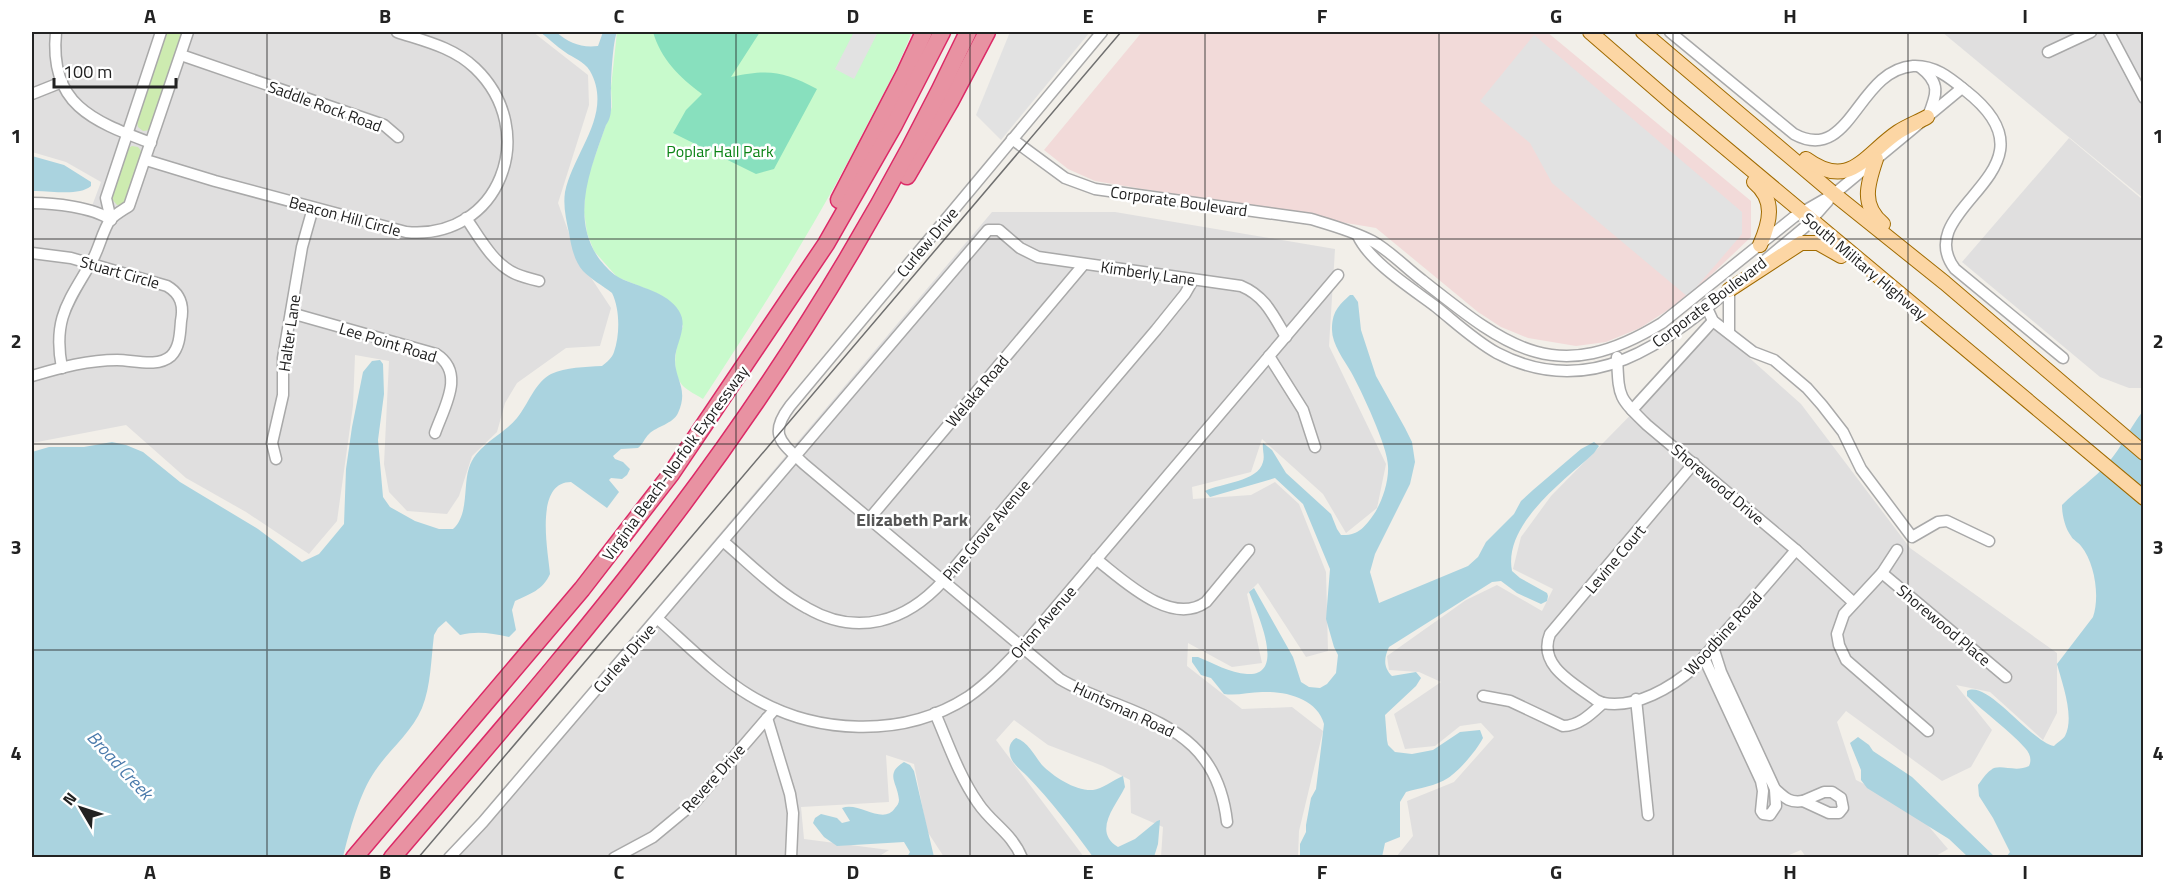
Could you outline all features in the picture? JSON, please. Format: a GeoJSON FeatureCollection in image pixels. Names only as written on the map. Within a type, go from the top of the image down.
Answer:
{"type":"FeatureCollection","features":[{"type":"Feature","properties":{"kind":"highway"},"geometry":{"type":"LineString","coordinates":[[736,378],[841,196],[909,66],[924,32]]}},
{"type":"Feature","properties":{"kind":"highway","name":"Virginia Beach-Norfolk Expressway"},"geometry":{"type":"LineString","coordinates":[[357,854],[595,572],[671,474],[782,311],[849,205],[942,32]]}},
{"type":"Feature","properties":{"kind":"highway","name":"Virginia Beach-Norfolk Expressway"},"geometry":{"type":"LineString","coordinates":[[392,858],[561,659],[663,532],[757,400],[830,284],[902,162],[968,32]]}},
{"type":"Feature","properties":{"kind":"highway"},"geometry":{"type":"LineString","coordinates":[[830,284],[881,217],[951,102],[987,32]]}},
{"type":"Feature","properties":{"kind":"main road","name":"South Military Highway"},"geometry":{"type":"LineString","coordinates":[[1590,32],[1888,286],[2144,498]]}},
{"type":"Feature","properties":{"kind":"main road"},"geometry":{"type":"LineString","coordinates":[[1643,32],[1834,194],[1945,283],[2144,453]]}},
{"type":"Feature","properties":{"kind":"main road"},"geometry":{"type":"LineString","coordinates":[[1673,104],[1714,149],[1760,187],[1765,194],[1770,219],[1760,245]]}},
{"type":"Feature","properties":{"kind":"main road"},"geometry":{"type":"LineString","coordinates":[[1754,125],[1820,169],[1836,172],[1856,167],[1898,132],[1927,117]]}},
{"type":"Feature","properties":{"kind":"main road"},"geometry":{"type":"LineString","coordinates":[[1876,159],[1868,185],[1871,211],[1912,248],[1945,283]]}},
{"type":"Feature","properties":{"kind":"main road"},"geometry":{"type":"LineString","coordinates":[[1729,290],[1769,265],[1792,247],[1806,242],[1829,247],[1888,286]]}},
{"type":"Feature","properties":{"kind":"street"},"geometry":{"type":"LineString","coordinates":[[56,32],[56,56],[63,82],[70,96],[90,117],[151,143]]}},
{"type":"Feature","properties":{"kind":"street"},"geometry":{"type":"LineString","coordinates":[[111,220],[106,198],[161,32]]}},
{"type":"Feature","properties":{"kind":"street"},"geometry":{"type":"LineString","coordinates":[[62,368],[59,344],[63,313],[111,220],[129,206],[188,32]]}},
{"type":"Feature","properties":{"kind":"street","name":"Beacon Hill Circle"},"geometry":{"type":"LineString","coordinates":[[146,160],[313,208],[411,232],[440,229],[466,218],[488,199],[499,182],[506,162],[506,126],[499,99],[485,78],[464,59],[439,45],[397,32]]}},
{"type":"Feature","properties":{"kind":"street","name":"Curlew Drive"},"geometry":{"type":"LineString","coordinates":[[796,456],[777,434],[783,416],[1102,32]]}},
{"type":"Feature","properties":{"kind":"street"},"geometry":{"type":"LineString","coordinates":[[1670,32],[1794,134],[1808,140],[1826,139],[1840,130],[1876,83],[1884,76],[1905,68],[1920,67],[1935,70],[1980,102],[1989,112],[1998,131],[1999,153],[1992,172],[1951,223],[1945,238],[1946,255],[1957,271],[2063,358]]}},
{"type":"Feature","properties":{"kind":"street"},"geometry":{"type":"LineString","coordinates":[[2048,52],[2091,32]]}},
{"type":"Feature","properties":{"kind":"street"},"geometry":{"type":"LineString","coordinates":[[2109,32],[2144,98]]}},
{"type":"Feature","properties":{"kind":"street","name":"Saddle Rock Road"},"geometry":{"type":"LineString","coordinates":[[181,55],[384,126],[398,137]]}},
{"type":"Feature","properties":{"kind":"street"},"geometry":{"type":"LineString","coordinates":[[1920,67],[1935,85],[1935,98],[1927,117]]}},
{"type":"Feature","properties":{"kind":"street"},"geometry":{"type":"LineString","coordinates":[[32,94],[63,82]]}},
{"type":"Feature","properties":{"kind":"street","name":"Corporate Boulevard"},"geometry":{"type":"LineString","coordinates":[[1358,236],[1361,243],[1379,262],[1482,344],[1497,352],[1534,366],[1567,370],[1588,370],[1618,363],[1658,344],[1707,308],[1806,216],[1962,88]]}},
{"type":"Feature","properties":{"kind":"street","name":"Corporate Boulevard"},"geometry":{"type":"LineString","coordinates":[[1012,139],[1056,173],[1077,184],[1095,189],[1311,219],[1374,242],[1483,327],[1511,344],[1534,352],[1565,356],[1589,355],[1617,348],[1639,338],[1662,323],[1760,245],[1806,216]]}},
{"type":"Feature","properties":{"kind":"street"},"geometry":{"type":"LineString","coordinates":[[32,203],[57,204],[98,212],[111,220]]}},
{"type":"Feature","properties":{"kind":"street","name":"Halter Lane"},"geometry":{"type":"LineString","coordinates":[[276,459],[272,443],[283,395],[283,358],[302,247],[313,208]]}},
{"type":"Feature","properties":{"kind":"street"},"geometry":{"type":"LineString","coordinates":[[466,218],[502,266],[517,275],[539,280]]}},
{"type":"Feature","properties":{"kind":"street","name":"Curlew Drive"},"geometry":{"type":"LineString","coordinates":[[449,858],[483,822],[724,542],[982,234],[996,229]]}},
{"type":"Feature","properties":{"kind":"street","name":"Kimberly Lane"},"geometry":{"type":"LineString","coordinates":[[996,229],[1028,253],[1038,256],[1240,286],[1251,291],[1265,303],[1286,337]]}},
{"type":"Feature","properties":{"kind":"street","name":"Stuart Circle"},"geometry":{"type":"LineString","coordinates":[[32,253],[57,255],[173,290],[182,302],[183,309],[178,344],[171,355],[156,363],[98,361],[32,376]]}},
{"type":"Feature","properties":{"kind":"street"},"geometry":{"type":"LineString","coordinates":[[1740,262],[1711,292],[1707,308],[1713,321],[1754,352],[1774,360],[1815,396],[1843,432],[1861,469],[1912,537],[1941,521],[1953,523],[1989,541]]}},
{"type":"Feature","properties":{"kind":"street","name":"Welaka Road"},"geometry":{"type":"LineString","coordinates":[[870,519],[1084,264]]}},
{"type":"Feature","properties":{"kind":"street","name":"Orion Avenue"},"geometry":{"type":"LineString","coordinates":[[658,619],[742,690],[775,709],[823,723],[856,727],[897,724],[935,713],[968,697],[1002,669],[1022,647],[1338,275]]}},
{"type":"Feature","properties":{"kind":"street","name":"Pine Grove Avenue"},"geometry":{"type":"LineString","coordinates":[[724,542],[799,603],[823,616],[848,622],[877,622],[900,615],[925,599],[943,580],[1156,330],[1185,294],[1193,280]]}},
{"type":"Feature","properties":{"kind":"street"},"geometry":{"type":"LineString","coordinates":[[1729,290],[1729,333]]}},
{"type":"Feature","properties":{"kind":"street","name":"Lee Point Road"},"geometry":{"type":"LineString","coordinates":[[291,313],[436,354],[443,358],[451,370],[453,385],[435,433]]}},
{"type":"Feature","properties":{"kind":"street"},"geometry":{"type":"LineString","coordinates":[[1632,410],[1713,321]]}},
{"type":"Feature","properties":{"kind":"street","name":"Shorewood Drive"},"geometry":{"type":"LineString","coordinates":[[1617,348],[1620,393],[1624,403],[1796,550],[1853,602]]}},
{"type":"Feature","properties":{"kind":"street"},"geometry":{"type":"LineString","coordinates":[[1269,356],[1303,410],[1315,447]]}},
{"type":"Feature","properties":{"kind":"street","name":"Huntsman Road"},"geometry":{"type":"LineString","coordinates":[[796,456],[1022,647],[1073,687],[1160,722],[1190,742],[1213,772],[1222,796],[1227,822]]}},
{"type":"Feature","properties":{"kind":"street","name":"Levine Court"},"geometry":{"type":"LineString","coordinates":[[1603,703],[1560,672],[1549,659],[1547,645],[1550,634],[1694,463]]}},
{"type":"Feature","properties":{"kind":"street"},"geometry":{"type":"LineString","coordinates":[[1096,559],[1146,597],[1178,610],[1186,610],[1199,607],[1206,602],[1249,550]]}},
{"type":"Feature","properties":{"kind":"street","name":"Woodbine Road"},"geometry":{"type":"LineString","coordinates":[[1603,703],[1619,704],[1645,698],[1681,679],[1704,658],[1796,550]]}},
{"type":"Feature","properties":{"kind":"street"},"geometry":{"type":"LineString","coordinates":[[1897,550],[1881,573],[1844,614],[1837,634],[1846,660],[1928,732]]}},
{"type":"Feature","properties":{"kind":"street","name":"Shorewood Place"},"geometry":{"type":"LineString","coordinates":[[1881,573],[2006,677]]}},
{"type":"Feature","properties":{"kind":"street"},"geometry":{"type":"LineString","coordinates":[[1704,658],[1761,781],[1763,791],[1760,806],[1766,816],[1773,812],[1776,806],[1775,789],[1721,672],[1713,647]]}},
{"type":"Feature","properties":{"kind":"street"},"geometry":{"type":"LineString","coordinates":[[1483,696],[1510,701],[1563,726],[1572,726],[1580,722],[1603,703]]}},
{"type":"Feature","properties":{"kind":"street"},"geometry":{"type":"LineString","coordinates":[[1636,699],[1648,815]]}},
{"type":"Feature","properties":{"kind":"street","name":"Revere Drive"},"geometry":{"type":"LineString","coordinates":[[614,858],[653,837],[694,803],[775,709]]}},
{"type":"Feature","properties":{"kind":"street"},"geometry":{"type":"LineString","coordinates":[[935,713],[962,775],[977,801],[1012,838],[1022,858]]}},
{"type":"Feature","properties":{"kind":"street"},"geometry":{"type":"LineString","coordinates":[[766,718],[790,794],[793,833],[791,858]]}},
{"type":"Feature","properties":{"kind":"street"},"geometry":{"type":"LineString","coordinates":[[1775,789],[1789,801],[1803,801]]}},
{"type":"Feature","properties":{"kind":"shaded area"},"geometry":{"type":"Polygon","coordinates":[[[32,32],[533,32],[588,75],[589,105],[558,203],[578,258],[611,308],[600,346],[566,348],[517,383],[505,403],[497,432],[472,456],[459,496],[447,514],[407,511],[389,492],[384,464],[389,361],[355,355],[353,406],[337,521],[309,554],[246,512],[186,478],[126,425],[32,443],[32,198],[65,199],[92,206],[101,182],[66,162],[32,152],[32,32]]]}},
{"type":"Feature","properties":{"kind":"shaded area"},"geometry":{"type":"Polygon","coordinates":[[[854,32],[878,32],[854,79],[835,69],[854,32]]]}},
{"type":"Feature","properties":{"kind":"shaded area"},"geometry":{"type":"Polygon","coordinates":[[[1010,32],[1090,32],[1001,140],[976,115],[1010,32]]]}},
{"type":"Feature","properties":{"kind":"shaded area"},"geometry":{"type":"Polygon","coordinates":[[[1142,32],[1547,32],[1751,201],[1751,237],[1688,297],[1640,328],[1606,342],[1576,346],[1528,338],[1501,327],[1478,312],[1376,228],[1095,181],[1068,169],[1044,150],[1142,32]]]}},
{"type":"Feature","properties":{"kind":"shaded area"},"geometry":{"type":"Polygon","coordinates":[[[1942,32],[2143,32],[2143,198],[2059,129],[1942,32]]]}},
{"type":"Feature","properties":{"kind":"shaded area"},"geometry":{"type":"Polygon","coordinates":[[[1534,35],[1742,212],[1742,234],[1688,297],[1552,183],[1530,143],[1480,101],[1534,35]]]}},
{"type":"Feature","properties":{"kind":"shaded area"},"geometry":{"type":"Polygon","coordinates":[[[2069,138],[2143,200],[2143,388],[2129,388],[2100,377],[1962,262],[2069,138]]]}},
{"type":"Feature","properties":{"kind":"shaded area"},"geometry":{"type":"Polygon","coordinates":[[[992,212],[1115,212],[1335,249],[1329,346],[1386,464],[1377,508],[1346,533],[1323,494],[1262,439],[1251,472],[1192,487],[1193,499],[1251,495],[1275,482],[1299,504],[1326,572],[1328,651],[1306,657],[1258,583],[1247,594],[1262,663],[1232,667],[1188,643],[1187,666],[1242,709],[1292,707],[1323,731],[1299,831],[1298,857],[1161,857],[1163,827],[1131,813],[1130,780],[1103,766],[1048,745],[1014,720],[996,740],[1084,857],[944,857],[927,831],[914,764],[886,755],[889,802],[801,807],[804,839],[889,850],[878,857],[445,858],[992,212]]]}},
{"type":"Feature","properties":{"kind":"shaded area"},"geometry":{"type":"Polygon","coordinates":[[[1716,328],[1801,404],[1910,548],[2057,653],[2057,713],[2043,740],[1990,692],[1956,685],[1992,730],[1971,767],[1942,781],[1846,711],[1837,722],[1856,780],[1913,808],[1948,849],[1934,857],[1806,857],[1801,850],[1782,858],[1396,857],[1413,836],[1407,801],[1454,782],[1494,737],[1481,723],[1460,726],[1435,746],[1405,749],[1394,714],[1441,682],[1419,672],[1389,670],[1387,656],[1466,600],[1497,585],[1542,611],[1553,589],[1513,569],[1521,537],[1551,496],[1716,328]]]}},
{"type":"Feature","properties":{"kind":"green space"},"geometry":{"type":"Polygon","coordinates":[[[166,32],[185,32],[151,130],[143,131],[138,127],[137,122],[166,32]]]}},
{"type":"Feature","properties":{"kind":"green space","name":"Poplar Hall Park"},"geometry":{"type":"Polygon","coordinates":[[[617,32],[912,32],[850,159],[810,229],[703,399],[683,386],[676,373],[678,340],[683,326],[661,295],[617,277],[594,251],[587,233],[584,212],[586,182],[612,107],[611,87],[617,32]]]}},
{"type":"Feature","properties":{"kind":"green space"},"geometry":{"type":"Polygon","coordinates":[[[653,32],[760,32],[731,77],[776,73],[795,78],[817,89],[774,169],[756,174],[673,133],[686,110],[702,94],[672,67],[656,42],[653,32]]]}},
{"type":"Feature","properties":{"kind":"green space"},"geometry":{"type":"Polygon","coordinates":[[[132,146],[138,147],[142,152],[127,201],[123,205],[117,205],[111,198],[127,149],[132,146]]]}},
{"type":"Feature","properties":{"kind":"water","name":"Broad Creek"},"geometry":{"type":"Polygon","coordinates":[[[540,32],[556,32],[576,44],[598,46],[603,32],[617,32],[612,59],[611,112],[589,176],[584,210],[586,227],[591,244],[600,260],[612,273],[668,299],[682,317],[683,323],[675,360],[682,397],[676,417],[649,434],[638,448],[621,449],[613,456],[630,469],[622,479],[611,478],[609,480],[619,492],[607,508],[571,482],[559,485],[552,493],[546,519],[550,574],[540,588],[515,601],[512,610],[516,630],[509,637],[484,633],[460,635],[446,621],[438,628],[434,635],[429,682],[422,708],[418,717],[370,780],[356,812],[343,857],[32,857],[32,452],[49,447],[84,447],[112,442],[126,445],[143,452],[180,482],[258,529],[302,562],[319,554],[344,524],[346,469],[352,427],[363,372],[372,361],[380,360],[383,364],[384,394],[378,440],[383,497],[390,507],[415,521],[439,529],[453,529],[464,508],[467,475],[473,460],[484,446],[517,418],[540,382],[551,374],[563,370],[602,366],[612,356],[618,330],[615,299],[612,293],[586,274],[577,263],[573,253],[565,207],[565,192],[569,177],[595,118],[596,87],[585,65],[540,32]]]}},
{"type":"Feature","properties":{"kind":"water"},"geometry":{"type":"Polygon","coordinates":[[[32,156],[64,165],[91,182],[91,186],[71,192],[32,191],[32,156]]]}},
{"type":"Feature","properties":{"kind":"water"},"geometry":{"type":"Polygon","coordinates":[[[1350,295],[1353,295],[1358,302],[1361,330],[1376,376],[1412,442],[1415,462],[1410,484],[1375,554],[1370,572],[1379,603],[1468,566],[1478,557],[1486,542],[1514,514],[1521,501],[1533,490],[1581,449],[1594,442],[1599,446],[1538,505],[1526,520],[1517,537],[1512,554],[1512,571],[1547,593],[1547,601],[1541,604],[1517,593],[1501,581],[1492,582],[1389,647],[1387,651],[1386,666],[1392,676],[1416,672],[1421,678],[1416,686],[1385,715],[1388,745],[1395,752],[1412,754],[1433,750],[1460,732],[1480,730],[1483,738],[1477,748],[1448,778],[1433,785],[1406,792],[1400,802],[1400,837],[1385,843],[1382,857],[1300,857],[1300,844],[1306,832],[1311,798],[1316,789],[1324,724],[1320,715],[1307,702],[1290,695],[1271,692],[1224,694],[1211,678],[1201,675],[1192,662],[1192,657],[1247,674],[1259,672],[1266,665],[1266,641],[1249,592],[1254,588],[1293,657],[1301,682],[1309,687],[1320,688],[1327,684],[1336,673],[1338,655],[1326,619],[1330,569],[1303,504],[1275,478],[1210,497],[1205,491],[1254,474],[1263,462],[1263,443],[1272,450],[1286,473],[1331,514],[1341,535],[1357,532],[1371,519],[1380,504],[1388,466],[1384,446],[1373,419],[1336,346],[1333,335],[1332,324],[1335,314],[1339,306],[1350,295]]]}},
{"type":"Feature","properties":{"kind":"water"},"geometry":{"type":"Polygon","coordinates":[[[2143,411],[2143,857],[2006,857],[2010,852],[1979,796],[1978,785],[1994,768],[2018,769],[2029,766],[2030,757],[2018,741],[1967,696],[1967,691],[1976,690],[1986,694],[2044,742],[2054,746],[2065,736],[2068,728],[2068,710],[2057,664],[2093,617],[2096,590],[2090,561],[2067,529],[2062,505],[2108,463],[2143,411]]]}},
{"type":"Feature","properties":{"kind":"water"},"geometry":{"type":"Polygon","coordinates":[[[1858,737],[1873,751],[1912,777],[1995,857],[1968,857],[1949,839],[1867,788],[1861,780],[1861,770],[1850,743],[1858,737]]]}},
{"type":"Feature","properties":{"kind":"water"},"geometry":{"type":"Polygon","coordinates":[[[1016,738],[1027,746],[1052,774],[1079,788],[1093,790],[1123,776],[1125,787],[1108,818],[1107,834],[1110,841],[1118,847],[1135,839],[1160,820],[1158,844],[1154,857],[1093,857],[1053,805],[1012,760],[1009,751],[1011,743],[1016,738]]]}},
{"type":"Feature","properties":{"kind":"water"},"geometry":{"type":"Polygon","coordinates":[[[904,762],[914,771],[934,857],[907,857],[910,852],[904,842],[837,846],[824,837],[813,823],[815,818],[821,814],[837,818],[842,823],[850,821],[842,808],[856,808],[884,815],[890,813],[899,801],[893,775],[898,766],[904,762]]]}},
{"type":"Feature","properties":{"kind":"tram line"},"geometry":{"type":"LineString","coordinates":[[418,858],[1121,32]]}},
{"type":"Feature","properties":{"kind":"district","name":"Elizabeth Park"},"geometry":{"type":"Point","coordinates":[912,519]}}]}
